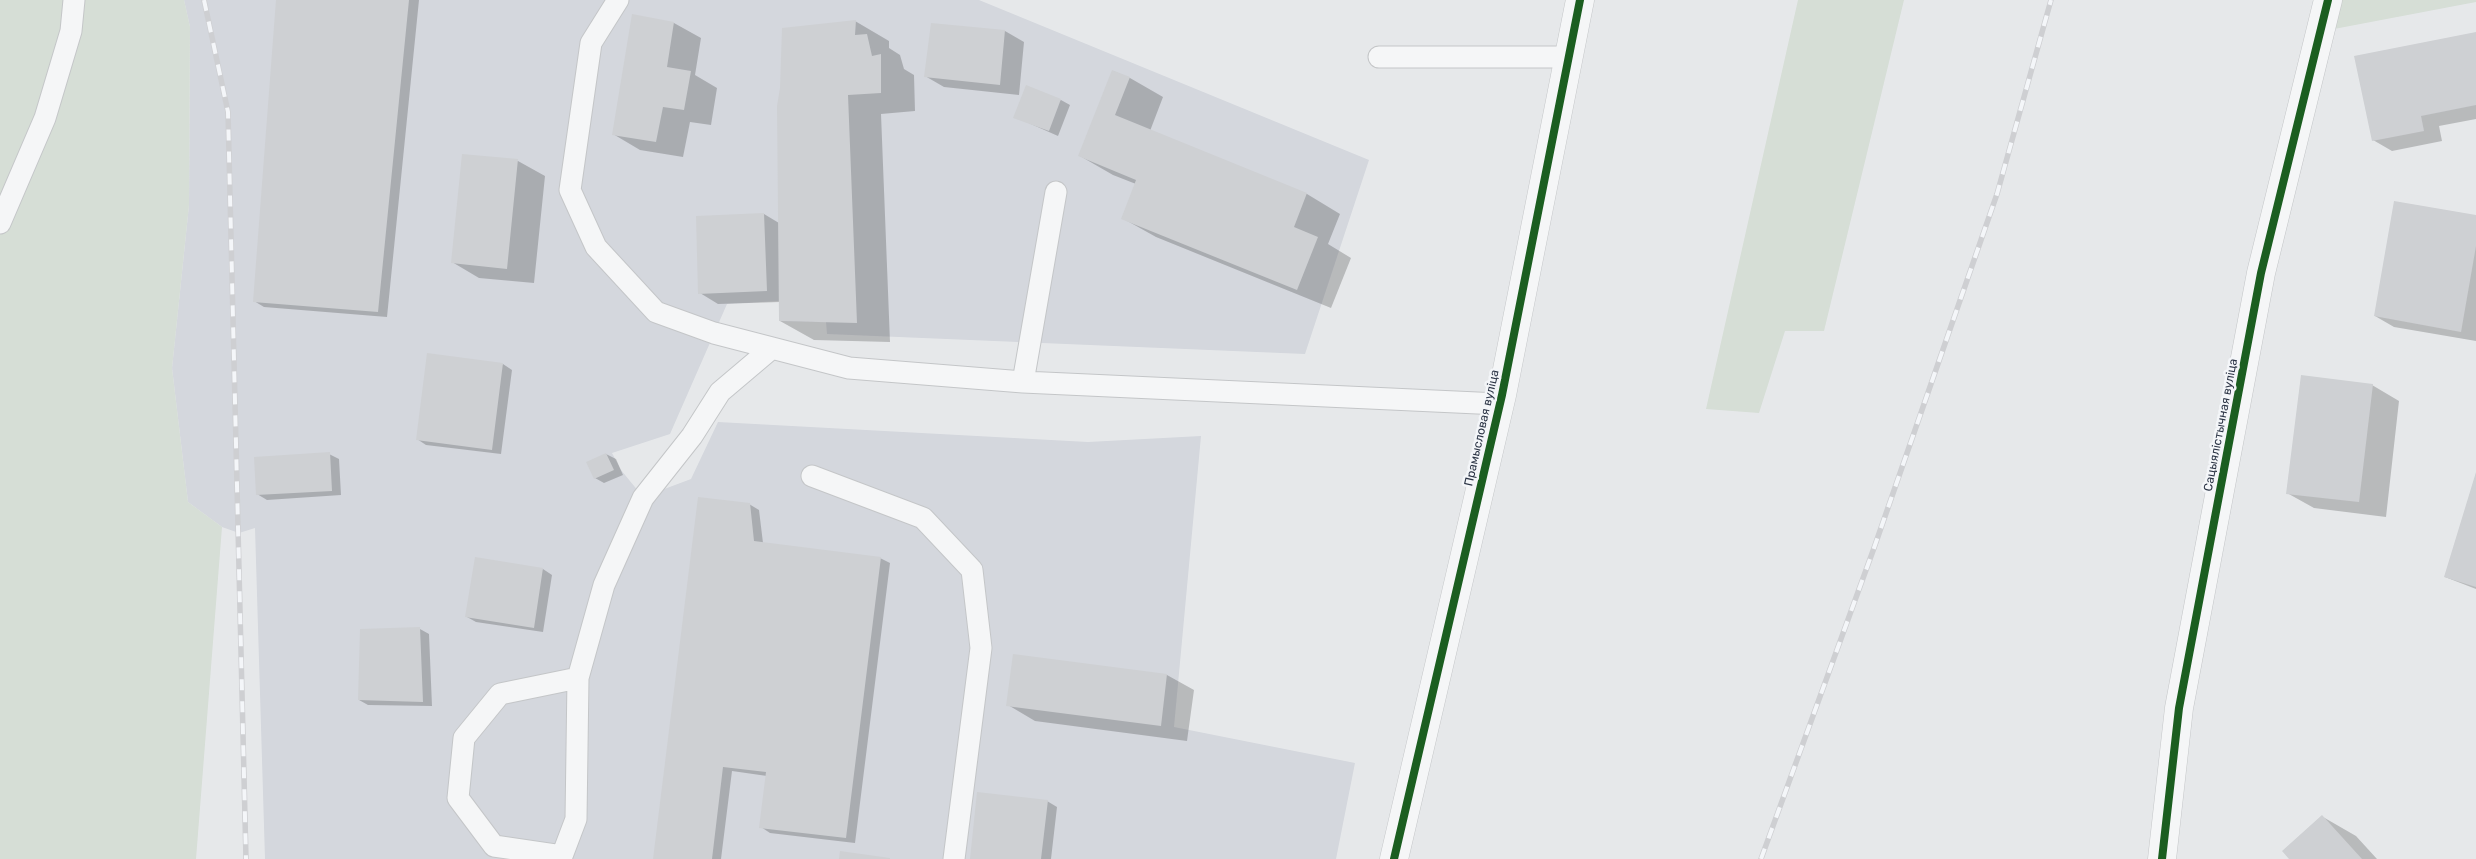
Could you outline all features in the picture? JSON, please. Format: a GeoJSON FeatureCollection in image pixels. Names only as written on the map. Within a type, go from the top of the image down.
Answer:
{"type":"FeatureCollection","features":[{"type":"Feature","properties":{"kind":"street","name":"Прамысловая вуліца"},"geometry":{"type":"LineString","coordinates":[[1394,859],[1500,404],[1580,0]]}},
{"type":"Feature","properties":{"kind":"street","name":"Сацыялістычная вуліца"},"geometry":{"type":"LineString","coordinates":[[2162,859],[2179,708],[2261,273],[2328,0]]}},
{"type":"Feature","properties":{"kind":"lane"},"geometry":{"type":"LineString","coordinates":[[0,223],[45,118],[71,30],[74,0]]}},
{"type":"Feature","properties":{"kind":"lane"},"geometry":{"type":"LineString","coordinates":[[618,0],[591,43],[570,190],[596,247],[656,312],[714,333],[849,368],[1023,382],[1500,404]]}},
{"type":"Feature","properties":{"kind":"lane"},"geometry":{"type":"LineString","coordinates":[[1379,57],[1568,57]]}},
{"type":"Feature","properties":{"kind":"lane"},"geometry":{"type":"LineString","coordinates":[[1023,382],[1056,192]]}},
{"type":"Feature","properties":{"kind":"lane"},"geometry":{"type":"LineString","coordinates":[[578,678],[500,694],[464,738],[458,798],[494,846],[562,856],[576,818],[578,678],[604,585],[643,498],[692,436],[720,392],[772,348]]}},
{"type":"Feature","properties":{"kind":"lane"},"geometry":{"type":"LineString","coordinates":[[812,476],[923,518],[972,570],[981,648],[954,859]]}},
{"type":"Feature","properties":{"kind":"shaded area"},"geometry":{"type":"Polygon","coordinates":[[[0,0],[184,0],[190,27],[189,205],[172,368],[188,502],[222,527],[196,859],[0,859],[0,0]]]}},
{"type":"Feature","properties":{"kind":"shaded area"},"geometry":{"type":"Polygon","coordinates":[[[184,0],[979,0],[1369,160],[1305,354],[827,334],[826,322],[779,321],[779,301],[727,304],[670,434],[612,453],[621,470],[643,497],[691,479],[718,422],[1088,442],[1201,436],[1174,727],[1355,763],[1336,859],[265,859],[255,528],[239,533],[222,527],[188,502],[172,368],[189,205],[190,27],[184,0]]]}},
{"type":"Feature","properties":{"kind":"shaded area"},"geometry":{"type":"Polygon","coordinates":[[[1798,0],[1904,0],[1824,331],[1785,331],[1759,413],[1706,409],[1798,0]]]}},
{"type":"Feature","properties":{"kind":"shaded area"},"geometry":{"type":"Polygon","coordinates":[[[2341,0],[2476,0],[2476,2],[2334,29],[2341,0]]]}},
{"type":"Feature","properties":{"kind":"building"},"geometry":{"type":"Polygon","coordinates":[[[276,0],[409,0],[378,312],[253,302],[276,0]]]}},
{"type":"Feature","properties":{"kind":"building"},"geometry":{"type":"Polygon","coordinates":[[[632,14],[674,22],[667,67],[691,71],[684,110],[663,107],[656,142],[612,135],[632,14]]]}},
{"type":"Feature","properties":{"kind":"building"},"geometry":{"type":"Polygon","coordinates":[[[856,20],[855,35],[867,34],[872,56],[881,54],[881,93],[848,95],[857,323],[779,321],[777,106],[780,88],[782,28],[856,20]]]}},
{"type":"Feature","properties":{"kind":"building"},"geometry":{"type":"Polygon","coordinates":[[[931,23],[1005,30],[1000,85],[924,77],[931,23]]]}},
{"type":"Feature","properties":{"kind":"building"},"geometry":{"type":"Polygon","coordinates":[[[2476,32],[2476,105],[2421,116],[2424,131],[2372,141],[2354,56],[2476,32]]]}},
{"type":"Feature","properties":{"kind":"building"},"geometry":{"type":"Polygon","coordinates":[[[1112,70],[1130,77],[1115,115],[1307,193],[1294,227],[1318,237],[1297,290],[1121,219],[1136,180],[1078,156],[1112,70]]]}},
{"type":"Feature","properties":{"kind":"building"},"geometry":{"type":"Polygon","coordinates":[[[1026,85],[1061,99],[1049,131],[1013,118],[1026,85]]]}},
{"type":"Feature","properties":{"kind":"building"},"geometry":{"type":"Polygon","coordinates":[[[462,154],[518,159],[507,269],[451,263],[462,154]]]}},
{"type":"Feature","properties":{"kind":"building"},"geometry":{"type":"Polygon","coordinates":[[[2394,201],[2476,215],[2476,246],[2461,332],[2374,316],[2394,201]]]}},
{"type":"Feature","properties":{"kind":"building"},"geometry":{"type":"Polygon","coordinates":[[[764,213],[767,291],[698,294],[696,216],[764,213]]]}},
{"type":"Feature","properties":{"kind":"building"},"geometry":{"type":"Polygon","coordinates":[[[427,353],[503,363],[492,450],[416,440],[427,353]]]}},
{"type":"Feature","properties":{"kind":"building"},"geometry":{"type":"Polygon","coordinates":[[[2301,375],[2373,384],[2359,502],[2286,494],[2301,375]]]}},
{"type":"Feature","properties":{"kind":"building"},"geometry":{"type":"Polygon","coordinates":[[[330,452],[332,491],[256,495],[254,457],[330,452]]]}},
{"type":"Feature","properties":{"kind":"building"},"geometry":{"type":"Polygon","coordinates":[[[606,453],[614,470],[594,479],[586,462],[606,453]]]}},
{"type":"Feature","properties":{"kind":"building"},"geometry":{"type":"Polygon","coordinates":[[[2476,472],[2476,587],[2444,577],[2476,472]]]}},
{"type":"Feature","properties":{"kind":"building"},"geometry":{"type":"Polygon","coordinates":[[[698,497],[750,503],[754,541],[881,557],[846,838],[759,828],[766,772],[723,767],[712,859],[653,859],[698,497]]]}},
{"type":"Feature","properties":{"kind":"building"},"geometry":{"type":"Polygon","coordinates":[[[475,557],[543,568],[534,628],[465,617],[475,557]]]}},
{"type":"Feature","properties":{"kind":"building"},"geometry":{"type":"Polygon","coordinates":[[[420,627],[423,702],[358,700],[360,629],[420,627]]]}},
{"type":"Feature","properties":{"kind":"building"},"geometry":{"type":"Polygon","coordinates":[[[1013,654],[1167,674],[1161,726],[1006,706],[1013,654]]]}},
{"type":"Feature","properties":{"kind":"building"},"geometry":{"type":"Polygon","coordinates":[[[977,792],[1048,800],[1041,859],[970,859],[977,792]]]}},
{"type":"Feature","properties":{"kind":"building"},"geometry":{"type":"Polygon","coordinates":[[[2322,815],[2362,859],[2289,859],[2282,851],[2322,815]]]}},
{"type":"Feature","properties":{"kind":"building"},"geometry":{"type":"Polygon","coordinates":[[[840,851],[890,858],[890,859],[839,859],[840,851]]]}},
{"type":"Feature","properties":{"kind":"railway"},"geometry":{"type":"LineString","coordinates":[[204,0],[228,112],[246,859]]}},
{"type":"Feature","properties":{"kind":"railway"},"geometry":{"type":"LineString","coordinates":[[1761,859],[1874,548],[1997,194],[2051,0]]}},
{"type":"Feature","properties":{"kind":"cycle path"},"geometry":{"type":"LineString","coordinates":[[1394,859],[1502,395],[1580,0]]}},
{"type":"Feature","properties":{"kind":"cycle path"},"geometry":{"type":"LineString","coordinates":[[2162,859],[2179,708],[2261,273],[2328,0]]}}]}
